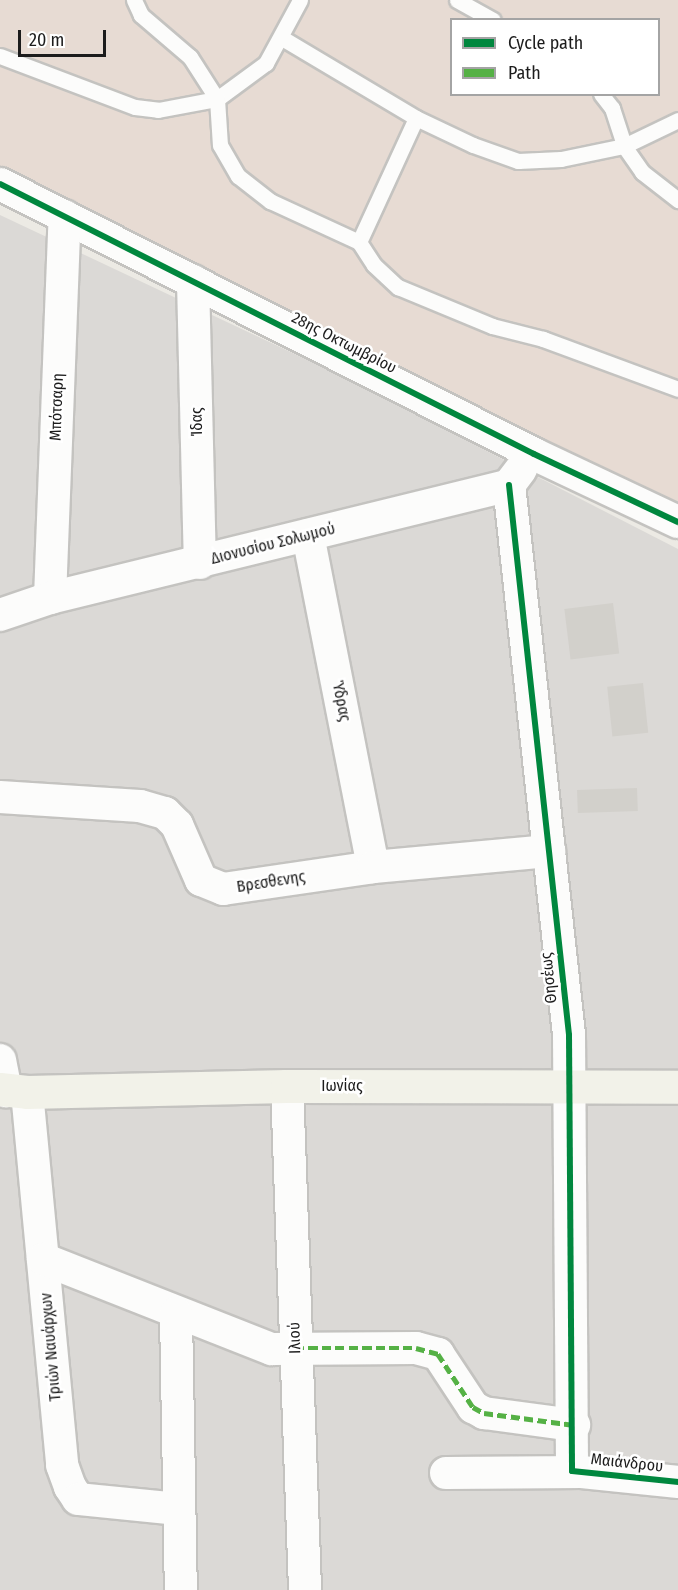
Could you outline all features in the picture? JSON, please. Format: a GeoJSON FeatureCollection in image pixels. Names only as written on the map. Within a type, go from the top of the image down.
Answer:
{"type":"FeatureCollection","features":[{"type":"Feature","properties":{"kind":"main road","name":"Ιωνίας"},"geometry":{"type":"LineString","coordinates":[[7,1085],[678,1087]]}},
{"type":"Feature","properties":{"kind":"street","name":"28ης Οκτωμβρίου"},"geometry":{"type":"LineString","coordinates":[[0,184],[534,454],[678,522]]}},
{"type":"Feature","properties":{"kind":"street","name":"Μπότσαρη"},"geometry":{"type":"LineString","coordinates":[[50,598],[64,216]]}},
{"type":"Feature","properties":{"kind":"street","name":"Ίδας"},"geometry":{"type":"LineString","coordinates":[[194,281],[201,563]]}},
{"type":"Feature","properties":{"kind":"street"},"geometry":{"type":"LineString","coordinates":[[509,485],[534,454]]}},
{"type":"Feature","properties":{"kind":"street","name":"Διονυσίου Σολωμού"},"geometry":{"type":"LineString","coordinates":[[0,615],[50,598],[201,563],[509,485]]}},
{"type":"Feature","properties":{"kind":"street","name":"Θησέως"},"geometry":{"type":"LineString","coordinates":[[509,485],[549,851],[571,1085],[574,1425],[577,1472]]}},
{"type":"Feature","properties":{"kind":"street","name":"Ύδρας"},"geometry":{"type":"LineString","coordinates":[[308,535],[374,867]]}},
{"type":"Feature","properties":{"kind":"street","name":"Βρεσθενης"},"geometry":{"type":"LineString","coordinates":[[0,797],[140,806],[165,813],[177,825],[201,880],[223,890],[374,867],[549,851]]}},
{"type":"Feature","properties":{"kind":"street","name":"Τριών Ναυάρχων"},"geometry":{"type":"LineString","coordinates":[[7,1085],[43,1259],[62,1465],[70,1487],[78,1499],[178,1509]]}},
{"type":"Feature","properties":{"kind":"street","name":"Ιλιού"},"geometry":{"type":"LineString","coordinates":[[287,1086],[305,1590]]}},
{"type":"Feature","properties":{"kind":"street"},"geometry":{"type":"LineString","coordinates":[[43,1259],[272,1349],[416,1348],[438,1354],[473,1407],[484,1413],[574,1425]]}},
{"type":"Feature","properties":{"kind":"street"},"geometry":{"type":"LineString","coordinates":[[176,1313],[181,1590]]}},
{"type":"Feature","properties":{"kind":"street","name":"Μαιάνδρου"},"geometry":{"type":"LineString","coordinates":[[446,1473],[577,1472],[678,1482]]}},
{"type":"Feature","properties":{"kind":"lane"},"geometry":{"type":"LineString","coordinates":[[134,0],[141,15],[190,57],[217,99],[220,145],[238,176],[270,201],[359,242],[374,265],[399,287],[492,326],[543,339],[677,386]]}},
{"type":"Feature","properties":{"kind":"lane"},"geometry":{"type":"LineString","coordinates":[[0,56],[135,107],[158,110],[217,99],[266,63],[282,38],[300,0]]}},
{"type":"Feature","properties":{"kind":"lane"},"geometry":{"type":"LineString","coordinates":[[457,0],[489,18]]}},
{"type":"Feature","properties":{"kind":"lane"},"geometry":{"type":"LineString","coordinates":[[282,38],[416,118],[472,145],[518,161],[561,159],[624,146],[678,120]]}},
{"type":"Feature","properties":{"kind":"lane"},"geometry":{"type":"LineString","coordinates":[[603,96],[612,108],[624,146],[642,172],[678,200]]}},
{"type":"Feature","properties":{"kind":"lane"},"geometry":{"type":"LineString","coordinates":[[359,242],[416,118]]}},
{"type":"Feature","properties":{"kind":"shaded area"},"geometry":{"type":"Polygon","coordinates":[[[0,0],[678,0],[678,507],[253,303],[76,204],[0,168],[0,0]]]}},
{"type":"Feature","properties":{"kind":"shaded area"},"geometry":{"type":"Polygon","coordinates":[[[0,215],[333,372],[678,549],[678,1590],[0,1590],[0,215]]]}},
{"type":"Feature","properties":{"kind":"building"},"geometry":{"type":"Polygon","coordinates":[[[613,603],[619,654],[571,660],[564,609],[613,603]]]}},
{"type":"Feature","properties":{"kind":"building"},"geometry":{"type":"Polygon","coordinates":[[[643,683],[648,733],[612,736],[607,687],[643,683]]]}},
{"type":"Feature","properties":{"kind":"building"},"geometry":{"type":"Polygon","coordinates":[[[637,788],[638,811],[578,813],[577,790],[637,788]]]}},
{"type":"Feature","properties":{"kind":"marked path"},"geometry":{"type":"LineString","coordinates":[[295,1348],[416,1348],[438,1354],[473,1407],[484,1413],[574,1425]]}},
{"type":"Feature","properties":{"kind":"cycle path"},"geometry":{"type":"LineString","coordinates":[[0,184],[534,454],[678,522]]}},
{"type":"Feature","properties":{"kind":"cycle path"},"geometry":{"type":"LineString","coordinates":[[509,485],[569,1035],[572,1471],[678,1482]]}}]}
